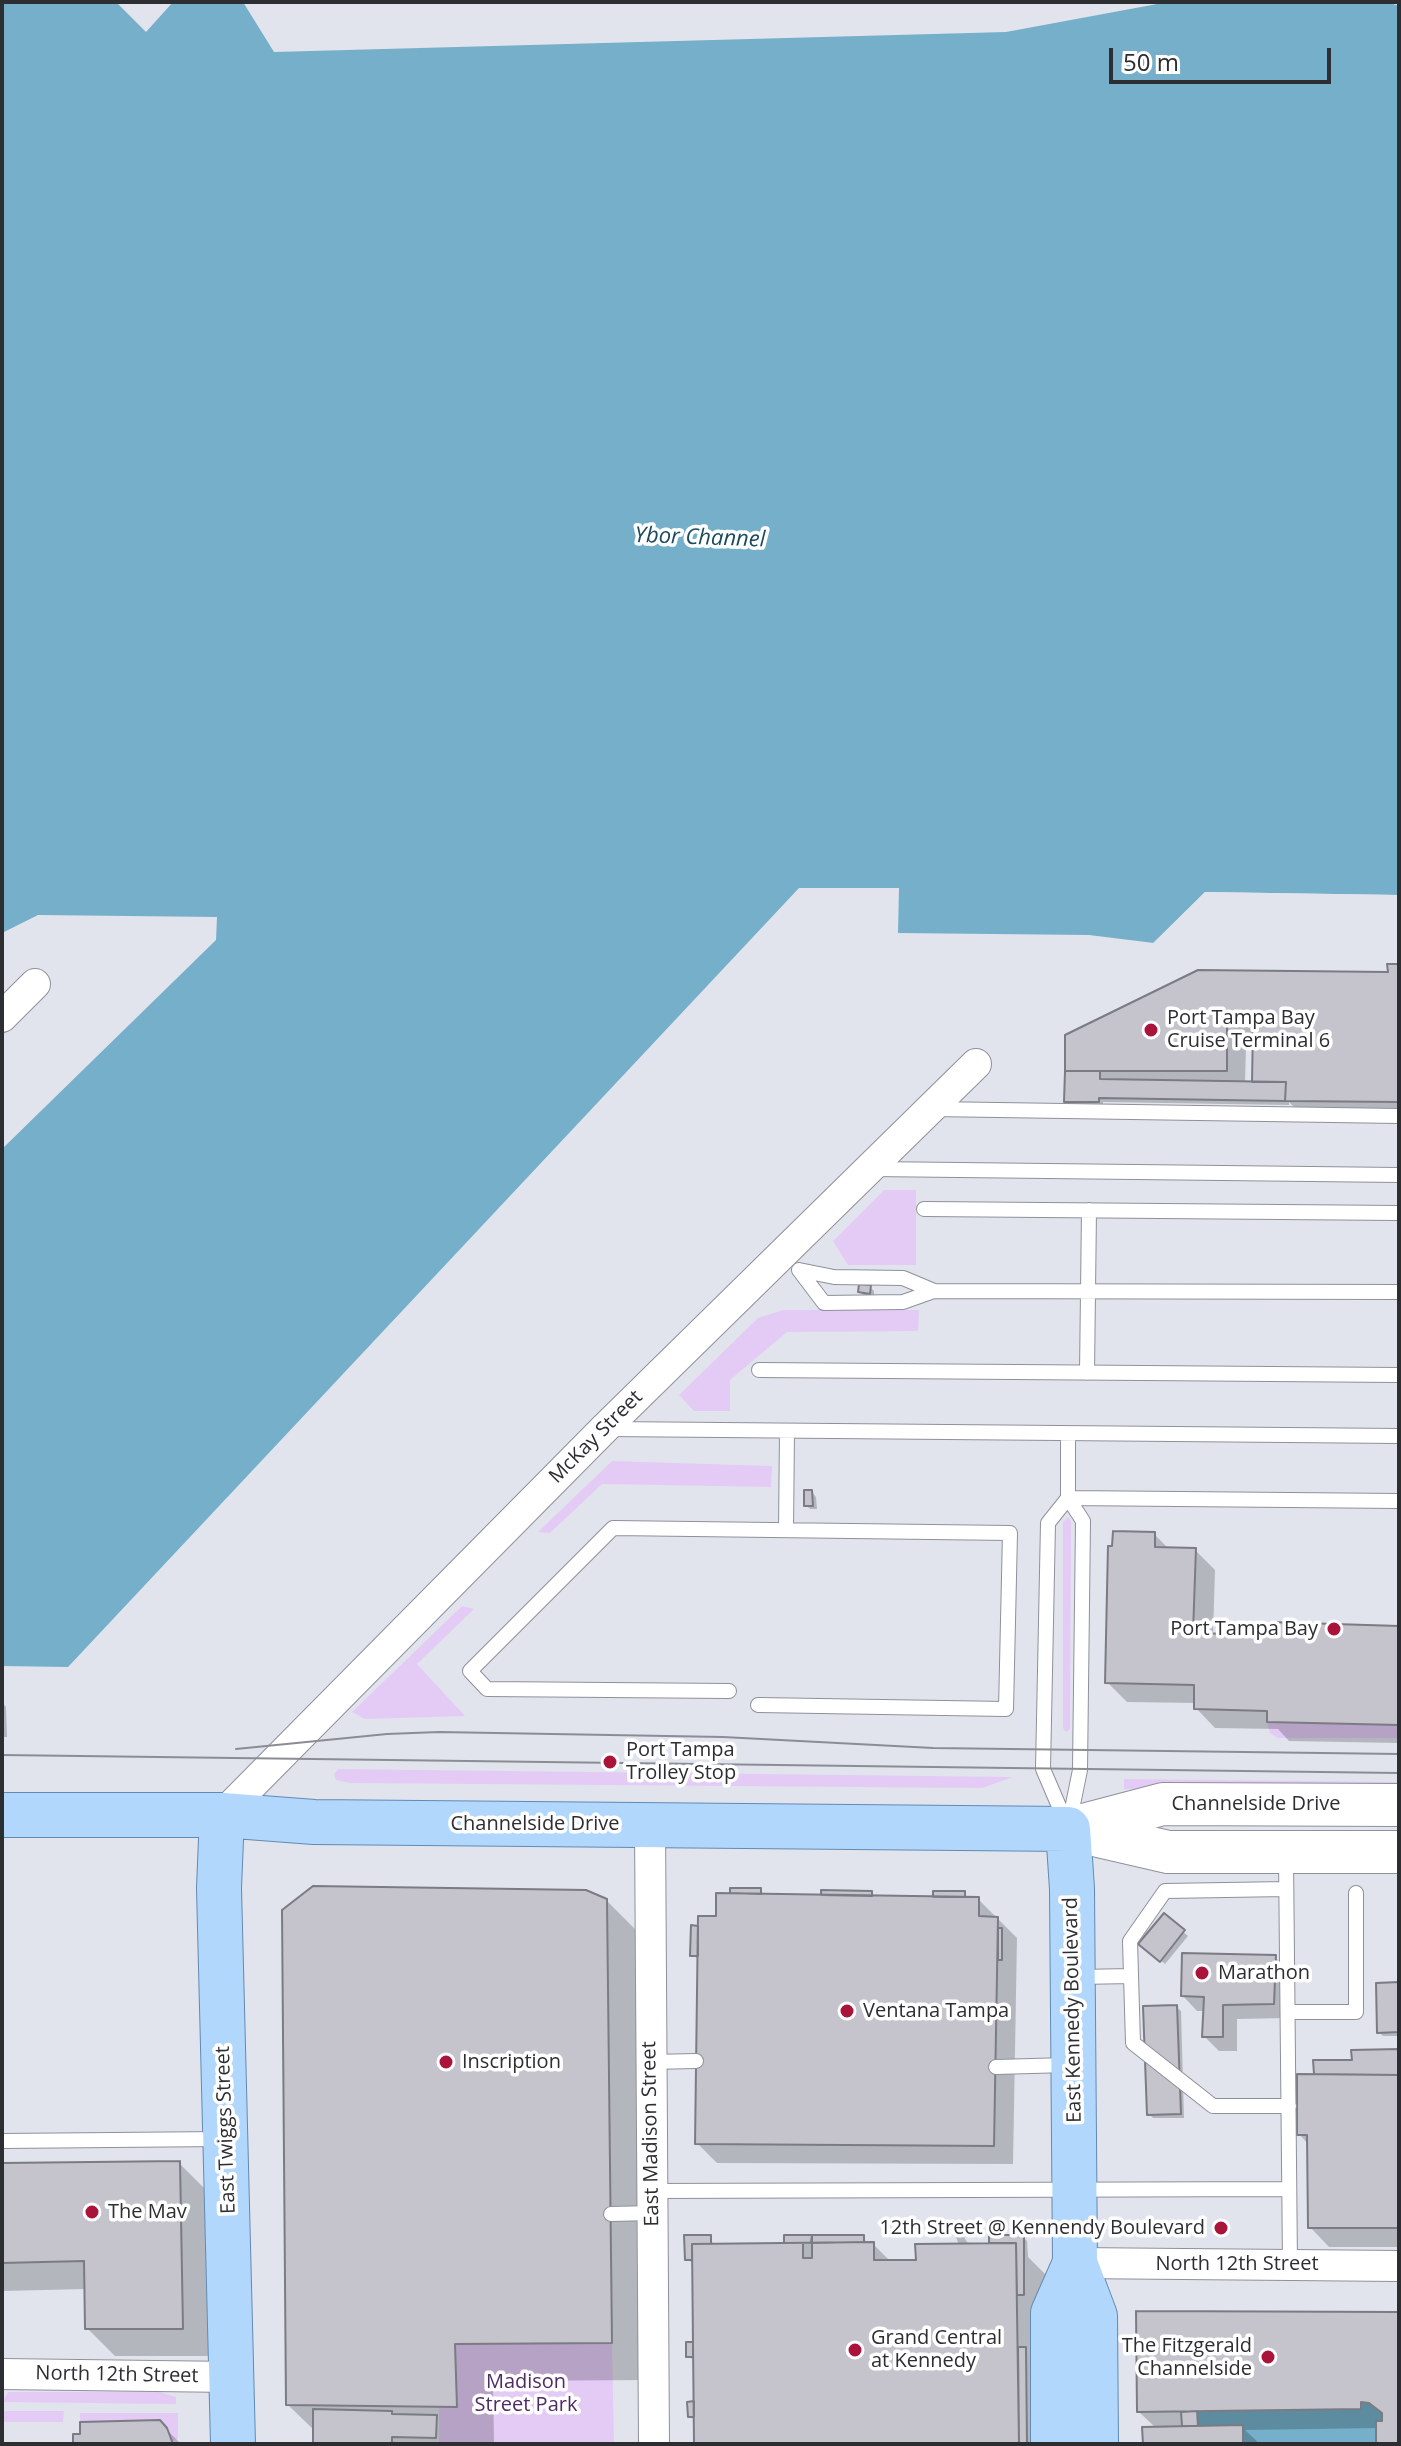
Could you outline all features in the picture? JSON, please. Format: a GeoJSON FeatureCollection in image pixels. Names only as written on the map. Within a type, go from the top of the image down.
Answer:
{"type":"FeatureCollection","features":[{"type":"Feature","properties":{"kind":"main road","name":"Channelside Drive"},"geometry":{"type":"LineString","coordinates":[[1068,1829],[1163,1804],[1399,1805]]}},
{"type":"Feature","properties":{"kind":"main road","name":"Channelside Drive"},"geometry":{"type":"LineString","coordinates":[[2,1815],[222,1815],[314,1822],[1068,1829],[1243,1870],[1286,1870],[1399,1852]]}},
{"type":"Feature","properties":{"kind":"main road","name":"East Twiggs Street"},"geometry":{"type":"LineString","coordinates":[[222,1815],[219,1888],[233,2444]]}},
{"type":"Feature","properties":{"kind":"main road","name":"East Kennedy Boulevard"},"geometry":{"type":"LineString","coordinates":[[1068,1829],[1073,1977],[1075,2263]]}},
{"type":"Feature","properties":{"kind":"main road"},"geometry":{"type":"LineString","coordinates":[[1053,2444],[1053,2313],[1075,2263]]}},
{"type":"Feature","properties":{"kind":"main road"},"geometry":{"type":"LineString","coordinates":[[1075,2263],[1095,2316],[1096,2444]]}},
{"type":"Feature","properties":{"kind":"street"},"geometry":{"type":"LineString","coordinates":[[2,1017],[35,984]]}},
{"type":"Feature","properties":{"kind":"street","name":"McKay Street"},"geometry":{"type":"LineString","coordinates":[[222,1815],[604,1429],[791,1262],[869,1169],[976,1064]]}},
{"type":"Feature","properties":{"kind":"street","name":"East Madison Street"},"geometry":{"type":"LineString","coordinates":[[650,1824],[654,2444]]}},
{"type":"Feature","properties":{"kind":"street","name":"North 12th Street"},"geometry":{"type":"LineString","coordinates":[[1075,2263],[1399,2266]]}},
{"type":"Feature","properties":{"kind":"street","name":"North 12th Street"},"geometry":{"type":"LineString","coordinates":[[2,2374],[232,2377]]}},
{"type":"Feature","properties":{"kind":"lane"},"geometry":{"type":"LineString","coordinates":[[930,1109],[1399,1116]]}},
{"type":"Feature","properties":{"kind":"lane"},"geometry":{"type":"LineString","coordinates":[[869,1169],[1399,1175]]}},
{"type":"Feature","properties":{"kind":"lane"},"geometry":{"type":"LineString","coordinates":[[924,1209],[1399,1213]]}},
{"type":"Feature","properties":{"kind":"lane"},"geometry":{"type":"LineString","coordinates":[[1087,1373],[1089,1210]]}},
{"type":"Feature","properties":{"kind":"lane"},"geometry":{"type":"LineString","coordinates":[[791,1262],[824,1303],[903,1302],[934,1291],[1399,1292]]}},
{"type":"Feature","properties":{"kind":"lane"},"geometry":{"type":"LineString","coordinates":[[791,1262],[834,1277],[903,1278],[934,1291]]}},
{"type":"Feature","properties":{"kind":"lane"},"geometry":{"type":"LineString","coordinates":[[759,1370],[1399,1375]]}},
{"type":"Feature","properties":{"kind":"lane"},"geometry":{"type":"LineString","coordinates":[[604,1429],[1399,1436]]}},
{"type":"Feature","properties":{"kind":"lane"},"geometry":{"type":"LineString","coordinates":[[786,1530],[787,1431]]}},
{"type":"Feature","properties":{"kind":"lane"},"geometry":{"type":"LineString","coordinates":[[1068,1434],[1068,1498],[1083,1521],[1080,1770],[1068,1829]]}},
{"type":"Feature","properties":{"kind":"lane"},"geometry":{"type":"LineString","coordinates":[[1068,1498],[1399,1501]]}},
{"type":"Feature","properties":{"kind":"lane"},"geometry":{"type":"LineString","coordinates":[[1068,1498],[1048,1523],[1043,1769],[1068,1829]]}},
{"type":"Feature","properties":{"kind":"lane"},"geometry":{"type":"LineString","coordinates":[[729,1691],[487,1689],[470,1671],[613,1528],[1010,1533],[1006,1709],[758,1705]]}},
{"type":"Feature","properties":{"kind":"lane"},"geometry":{"type":"LineString","coordinates":[[1243,1870],[1165,1891],[1130,1941],[1133,2043],[1213,2106],[1289,2106]]}},
{"type":"Feature","properties":{"kind":"lane"},"geometry":{"type":"LineString","coordinates":[[1286,1870],[1290,2264]]}},
{"type":"Feature","properties":{"kind":"lane"},"geometry":{"type":"LineString","coordinates":[[1288,2012],[1356,2012],[1356,1893]]}},
{"type":"Feature","properties":{"kind":"lane"},"geometry":{"type":"LineString","coordinates":[[1073,1977],[1131,1976]]}},
{"type":"Feature","properties":{"kind":"lane"},"geometry":{"type":"LineString","coordinates":[[650,2062],[696,2061]]}},
{"type":"Feature","properties":{"kind":"lane"},"geometry":{"type":"LineString","coordinates":[[996,2067],[1073,2064]]}},
{"type":"Feature","properties":{"kind":"lane"},"geometry":{"type":"LineString","coordinates":[[2,2141],[226,2138]]}},
{"type":"Feature","properties":{"kind":"lane"},"geometry":{"type":"LineString","coordinates":[[611,2214],[652,2202],[1289,2189]]}},
{"type":"Feature","properties":{"kind":"green space"},"geometry":{"type":"Polygon","coordinates":[[[884,1190],[916,1190],[916,1265],[848,1265],[833,1241],[884,1190]]]}},
{"type":"Feature","properties":{"kind":"green space"},"geometry":{"type":"Polygon","coordinates":[[[783,1310],[919,1310],[918,1331],[787,1332],[730,1380],[730,1411],[694,1411],[679,1395],[758,1318],[783,1310]]]}},
{"type":"Feature","properties":{"kind":"green space"},"geometry":{"type":"Polygon","coordinates":[[[612,1461],[772,1466],[771,1487],[602,1484],[550,1533],[538,1532],[612,1461]]]}},
{"type":"Feature","properties":{"kind":"green space"},"geometry":{"type":"Polygon","coordinates":[[[1068,1517],[1071,1522],[1070,1729],[1066,1732],[1063,1728],[1063,1522],[1068,1517]]]}},
{"type":"Feature","properties":{"kind":"green space"},"geometry":{"type":"Polygon","coordinates":[[[462,1606],[474,1609],[417,1664],[465,1716],[365,1719],[352,1712],[462,1606]]]}},
{"type":"Feature","properties":{"kind":"green space"},"geometry":{"type":"Polygon","coordinates":[[[1267,1722],[1399,1725],[1399,1738],[1278,1738],[1270,1733],[1267,1722]]]}},
{"type":"Feature","properties":{"kind":"green space"},"geometry":{"type":"Polygon","coordinates":[[[338,1769],[1013,1777],[982,1788],[350,1783],[336,1780],[334,1774],[338,1769]]]}},
{"type":"Feature","properties":{"kind":"green space"},"geometry":{"type":"Polygon","coordinates":[[[1124,1779],[1399,1782],[1399,1792],[1124,1789],[1124,1779]]]}},
{"type":"Feature","properties":{"kind":"green space","name":"Madison Street Park"},"geometry":{"type":"Polygon","coordinates":[[[612,2343],[614,2444],[439,2444],[439,2408],[456,2407],[455,2344],[612,2343]]]}},
{"type":"Feature","properties":{"kind":"green space"},"geometry":{"type":"Polygon","coordinates":[[[8,2392],[160,2392],[176,2397],[176,2404],[2,2402],[8,2392]]]}},
{"type":"Feature","properties":{"kind":"green space"},"geometry":{"type":"Polygon","coordinates":[[[2,2411],[64,2411],[63,2422],[2,2422],[2,2411]]]}},
{"type":"Feature","properties":{"kind":"green space"},"geometry":{"type":"Polygon","coordinates":[[[80,2413],[178,2413],[178,2439],[172,2441],[160,2420],[80,2422],[80,2413]]]}},
{"type":"Feature","properties":{"kind":"water","name":"Ybor Channel"},"geometry":{"type":"Polygon","coordinates":[[[2,2],[116,2],[146,32],[173,2],[243,2],[274,52],[1006,32],[1168,2],[1387,2],[1399,6],[1399,895],[1205,892],[1154,943],[1089,935],[898,933],[899,888],[799,888],[68,1667],[2,1666],[2,1149],[216,940],[217,917],[38,915],[2,933],[2,2]]]}},
{"type":"Feature","properties":{"kind":"water"},"geometry":{"type":"Polygon","coordinates":[[[1361,2402],[1369,2403],[1382,2413],[1382,2421],[1376,2422],[1376,2444],[1243,2444],[1243,2425],[1198,2426],[1197,2411],[1360,2409],[1361,2402]]]}},
{"type":"Feature","properties":{"kind":"pier"},"geometry":{"type":"Polygon","coordinates":[[[1205,892],[1399,895],[1399,899],[1206,896],[1156,946],[1150,946],[1205,892]]]}},
{"type":"Feature","properties":{"kind":"building","name":"Port Tampa Bay Cruise Terminal 6"},"geometry":{"type":"Polygon","coordinates":[[[1387,964],[1399,964],[1399,1102],[1285,1101],[1286,1082],[1252,1082],[1253,1026],[1227,1025],[1227,1071],[1065,1071],[1065,1035],[1198,970],[1388,972],[1387,964]]]}},
{"type":"Feature","properties":{"kind":"building"},"geometry":{"type":"Polygon","coordinates":[[[1065,1071],[1100,1071],[1100,1079],[1286,1082],[1285,1101],[1099,1098],[1099,1102],[1064,1102],[1065,1071]]]}},
{"type":"Feature","properties":{"kind":"building"},"geometry":{"type":"Polygon","coordinates":[[[859,1284],[871,1285],[870,1294],[858,1292],[859,1284]]]}},
{"type":"Feature","properties":{"kind":"building"},"geometry":{"type":"Polygon","coordinates":[[[804,1490],[812,1490],[813,1506],[804,1506],[804,1490]]]}},
{"type":"Feature","properties":{"kind":"building","name":"Port Tampa Bay"},"geometry":{"type":"Polygon","coordinates":[[[1113,1531],[1155,1532],[1155,1547],[1196,1548],[1193,1633],[1269,1635],[1270,1622],[1399,1626],[1399,1725],[1267,1722],[1267,1711],[1194,1709],[1194,1685],[1105,1683],[1108,1546],[1112,1546],[1113,1531]]]}},
{"type":"Feature","properties":{"kind":"building","name":"Inscription"},"geometry":{"type":"Polygon","coordinates":[[[313,1886],[586,1890],[607,1899],[612,2343],[455,2344],[457,2407],[286,2405],[282,1910],[313,1886]]]}},
{"type":"Feature","properties":{"kind":"building"},"geometry":{"type":"Polygon","coordinates":[[[730,1888],[761,1888],[761,1894],[730,1893],[730,1888]]]}},
{"type":"Feature","properties":{"kind":"building"},"geometry":{"type":"Polygon","coordinates":[[[821,1890],[872,1891],[872,1896],[821,1895],[821,1890]]]}},
{"type":"Feature","properties":{"kind":"building"},"geometry":{"type":"Polygon","coordinates":[[[933,1891],[965,1891],[965,1897],[933,1897],[933,1891]]]}},
{"type":"Feature","properties":{"kind":"building","name":"Ventana Tampa"},"geometry":{"type":"Polygon","coordinates":[[[716,1893],[979,1897],[979,1916],[998,1917],[994,2146],[695,2144],[698,1916],[716,1916],[716,1893]]]}},
{"type":"Feature","properties":{"kind":"building","name":"Marathon"},"geometry":{"type":"Polygon","coordinates":[[[1164,1913],[1185,1930],[1160,1962],[1138,1944],[1164,1913]]]}},
{"type":"Feature","properties":{"kind":"building"},"geometry":{"type":"Polygon","coordinates":[[[691,1925],[698,1926],[698,1956],[690,1956],[691,1925]]]}},
{"type":"Feature","properties":{"kind":"building"},"geometry":{"type":"Polygon","coordinates":[[[998,1928],[1002,1928],[1002,1960],[998,1960],[998,1928]]]}},
{"type":"Feature","properties":{"kind":"building"},"geometry":{"type":"Polygon","coordinates":[[[1182,1953],[1276,1955],[1274,2004],[1223,2005],[1223,2037],[1202,2037],[1204,1997],[1181,1996],[1182,1953]]]}},
{"type":"Feature","properties":{"kind":"building"},"geometry":{"type":"Polygon","coordinates":[[[1399,1982],[1399,2032],[1377,2033],[1376,1983],[1399,1982]]]}},
{"type":"Feature","properties":{"kind":"building","name":"Marathon"},"geometry":{"type":"Polygon","coordinates":[[[1177,2005],[1181,2114],[1147,2115],[1143,2006],[1177,2005]]]}},
{"type":"Feature","properties":{"kind":"building"},"geometry":{"type":"Polygon","coordinates":[[[1399,2049],[1399,2075],[1314,2074],[1313,2060],[1352,2060],[1351,2050],[1399,2049]]]}},
{"type":"Feature","properties":{"kind":"building"},"geometry":{"type":"Polygon","coordinates":[[[1297,2074],[1399,2075],[1399,2228],[1308,2228],[1307,2135],[1297,2135],[1297,2074]]]}},
{"type":"Feature","properties":{"kind":"building","name":"The Mav"},"geometry":{"type":"Polygon","coordinates":[[[180,2161],[183,2329],[85,2329],[84,2261],[2,2263],[2,2163],[180,2161]]]}},
{"type":"Feature","properties":{"kind":"building"},"geometry":{"type":"Polygon","coordinates":[[[684,2235],[711,2235],[711,2244],[692,2244],[692,2260],[685,2260],[684,2235]]]}},
{"type":"Feature","properties":{"kind":"building"},"geometry":{"type":"Polygon","coordinates":[[[784,2235],[812,2235],[812,2258],[803,2258],[803,2243],[784,2243],[784,2235]]]}},
{"type":"Feature","properties":{"kind":"building"},"geometry":{"type":"Polygon","coordinates":[[[812,2235],[864,2235],[864,2242],[811,2243],[812,2235]]]}},
{"type":"Feature","properties":{"kind":"building"},"geometry":{"type":"Polygon","coordinates":[[[989,2235],[1024,2235],[1024,2295],[1017,2295],[1016,2243],[989,2243],[989,2235]]]}},
{"type":"Feature","properties":{"kind":"building","name":"Grand Central at Kennedy"},"geometry":{"type":"Polygon","coordinates":[[[874,2242],[874,2260],[916,2260],[915,2244],[1016,2243],[1019,2444],[694,2444],[692,2244],[874,2242]]]}},
{"type":"Feature","properties":{"kind":"building","name":"The Fitzgerald Channelside"},"geometry":{"type":"Polygon","coordinates":[[[1136,2311],[1399,2312],[1399,2444],[1376,2444],[1376,2421],[1382,2421],[1382,2413],[1369,2403],[1361,2402],[1361,2409],[1137,2412],[1136,2311]]]}},
{"type":"Feature","properties":{"kind":"building"},"geometry":{"type":"Polygon","coordinates":[[[686,2342],[693,2342],[693,2357],[686,2357],[686,2342]]]}},
{"type":"Feature","properties":{"kind":"building"},"geometry":{"type":"Polygon","coordinates":[[[1018,2347],[1026,2347],[1027,2444],[1019,2444],[1018,2347]]]}},
{"type":"Feature","properties":{"kind":"building"},"geometry":{"type":"Polygon","coordinates":[[[694,2401],[694,2417],[688,2417],[687,2402],[694,2401]]]}},
{"type":"Feature","properties":{"kind":"building"},"geometry":{"type":"Polygon","coordinates":[[[313,2409],[437,2415],[436,2438],[392,2437],[392,2444],[313,2444],[313,2409]]]}},
{"type":"Feature","properties":{"kind":"building"},"geometry":{"type":"Polygon","coordinates":[[[1197,2411],[1198,2426],[1182,2426],[1181,2412],[1197,2411]]]}},
{"type":"Feature","properties":{"kind":"building"},"geometry":{"type":"Polygon","coordinates":[[[160,2420],[173,2444],[73,2444],[73,2434],[80,2434],[80,2422],[160,2420]]]}},
{"type":"Feature","properties":{"kind":"building"},"geometry":{"type":"Polygon","coordinates":[[[1243,2425],[1243,2444],[1143,2444],[1142,2427],[1243,2425]]]}},
{"type":"Feature","properties":{"kind":"tram line"},"geometry":{"type":"LineString","coordinates":[[236,1749],[439,1732],[723,1737],[933,1748],[1399,1754]]}},
{"type":"Feature","properties":{"kind":"tram line"},"geometry":{"type":"LineString","coordinates":[[2,1755],[1399,1773]]}},
{"type":"Feature","properties":{"kind":"place","name":"Port Tampa Bay Cruise Terminal 6"},"geometry":{"type":"Point","coordinates":[1151,1030]}},
{"type":"Feature","properties":{"kind":"place","name":"Port Tampa Bay"},"geometry":{"type":"Point","coordinates":[1334,1629]}},
{"type":"Feature","properties":{"kind":"place","name":"Port Tampa Trolley Stop"},"geometry":{"type":"Point","coordinates":[610,1762]}},
{"type":"Feature","properties":{"kind":"place","name":"Marathon"},"geometry":{"type":"Point","coordinates":[1202,1973]}},
{"type":"Feature","properties":{"kind":"place","name":"Ventana Tampa"},"geometry":{"type":"Point","coordinates":[847,2011]}},
{"type":"Feature","properties":{"kind":"place","name":"Inscription"},"geometry":{"type":"Point","coordinates":[446,2062]}},
{"type":"Feature","properties":{"kind":"place","name":"The Mav"},"geometry":{"type":"Point","coordinates":[92,2212]}},
{"type":"Feature","properties":{"kind":"place","name":"12th Street @ Kennendy Boulevard"},"geometry":{"type":"Point","coordinates":[1221,2228]}},
{"type":"Feature","properties":{"kind":"place","name":"Grand Central at Kennedy"},"geometry":{"type":"Point","coordinates":[855,2350]}},
{"type":"Feature","properties":{"kind":"place","name":"The Fitzgerald Channelside"},"geometry":{"type":"Point","coordinates":[1268,2357]}}]}
